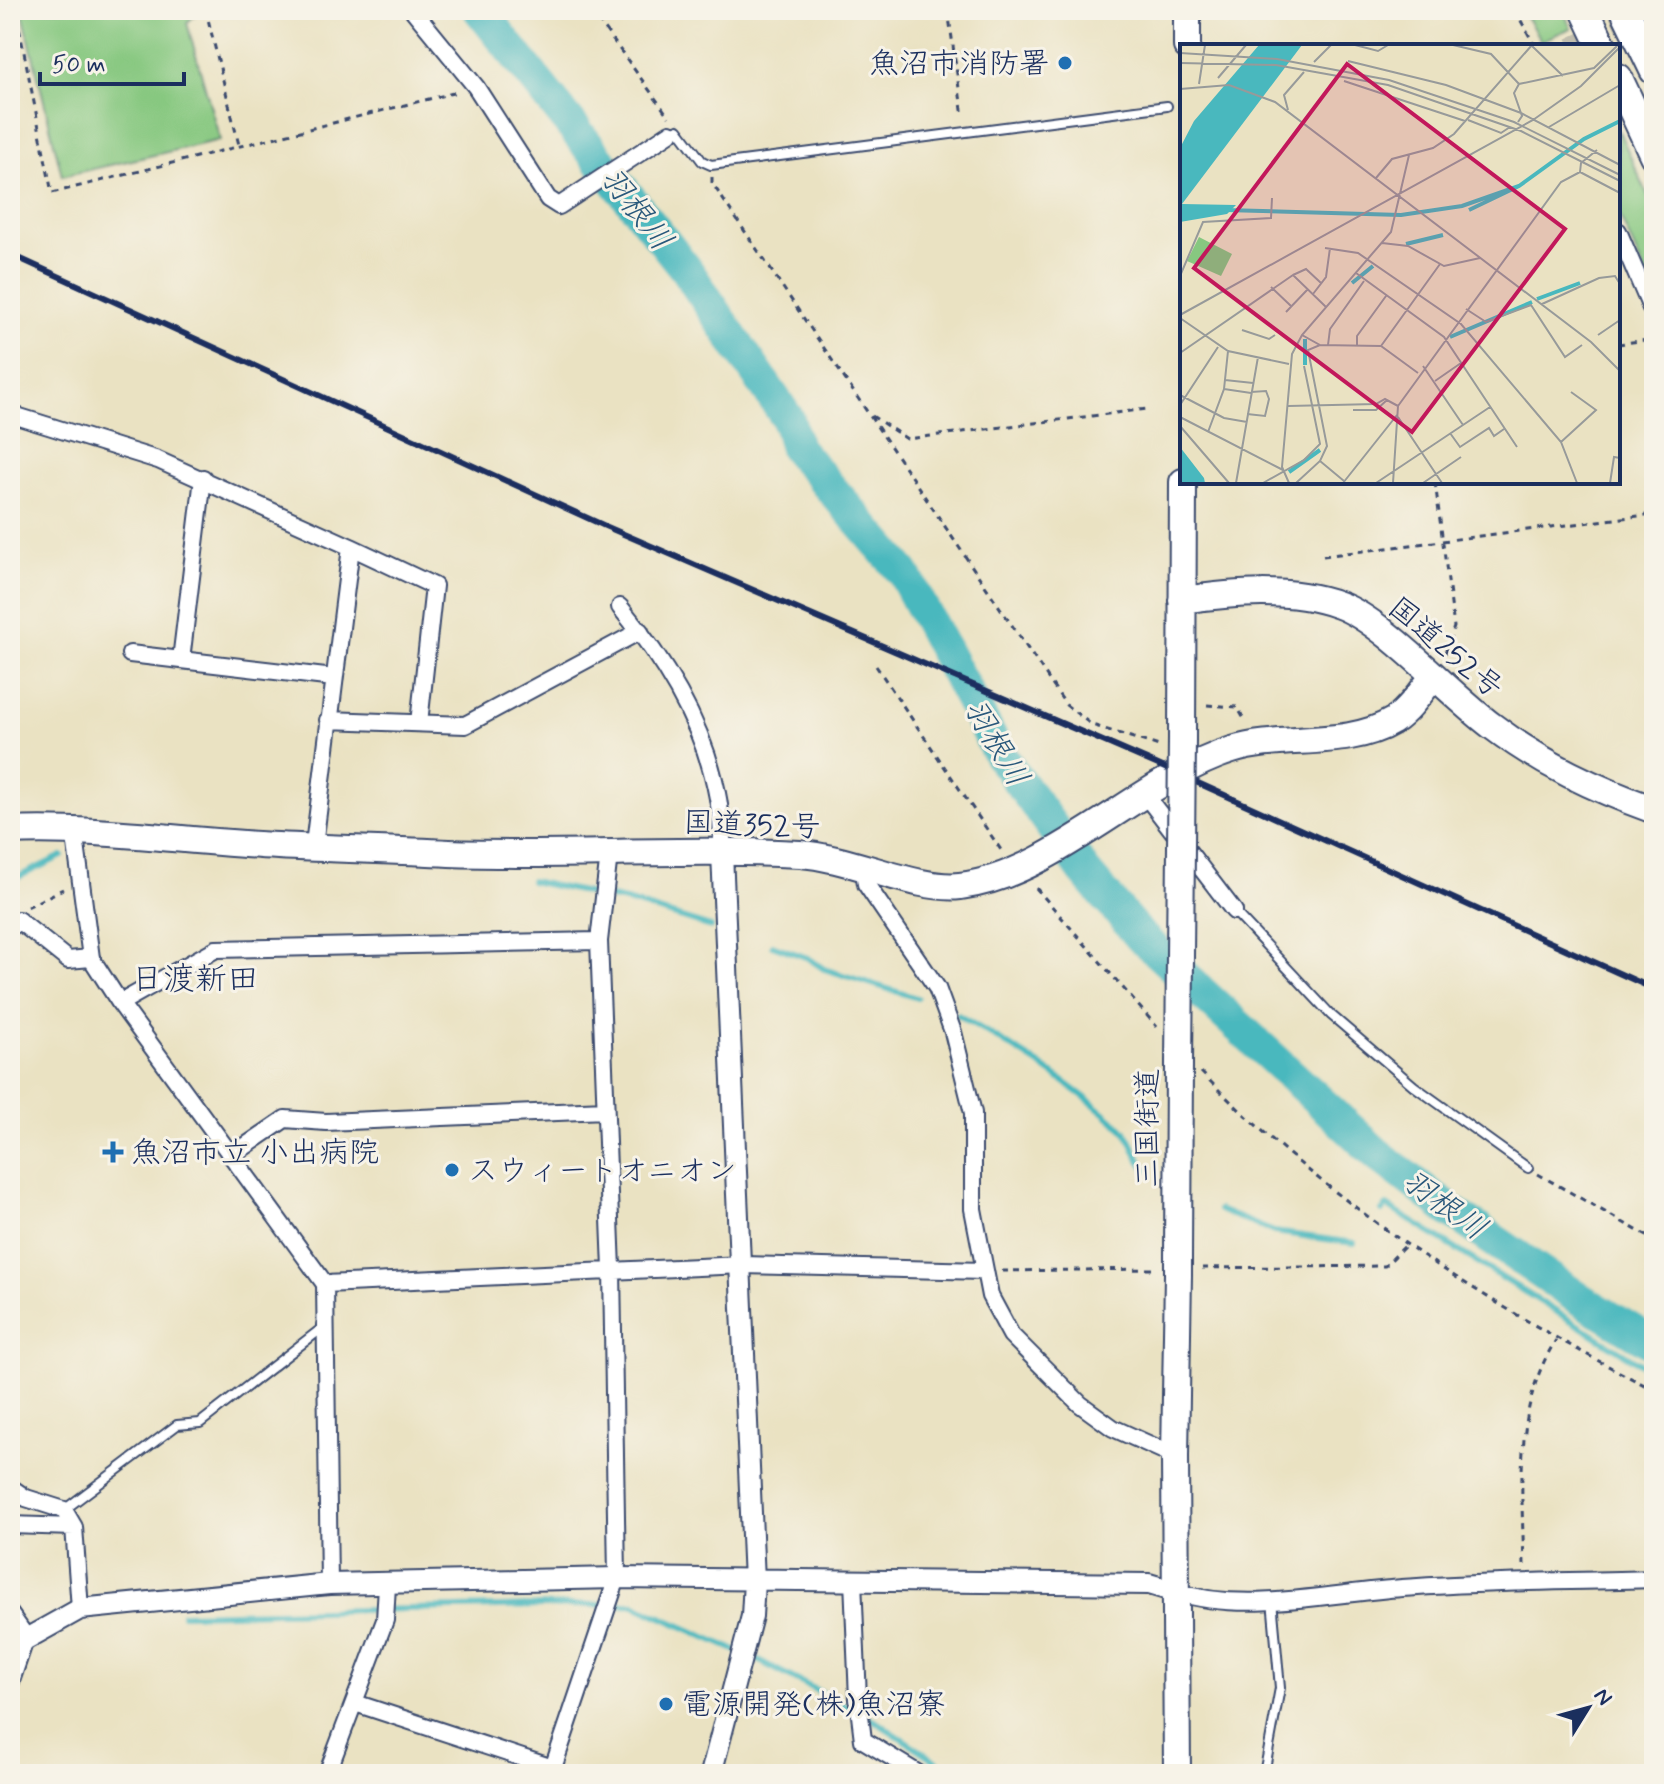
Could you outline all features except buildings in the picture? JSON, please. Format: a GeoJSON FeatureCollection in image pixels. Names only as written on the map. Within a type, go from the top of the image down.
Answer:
{"type":"FeatureCollection","features":[{"type":"Feature","properties":{"kind":"highway"},"geometry":{"type":"LineString","coordinates":[[1187,10],[1187,44]]}},
{"type":"Feature","properties":{"kind":"highway"},"geometry":{"type":"LineString","coordinates":[[1585,10],[1601,44]]}},
{"type":"Feature","properties":{"kind":"highway"},"geometry":{"type":"LineString","coordinates":[[1625,10],[1654,70]]}},
{"type":"Feature","properties":{"kind":"highway"},"geometry":{"type":"LineString","coordinates":[[1620,82],[1654,155]]}},
{"type":"Feature","properties":{"kind":"highway","name":"三国街道"},"geometry":{"type":"LineString","coordinates":[[1177,1774],[1175,1456],[1178,1266],[1188,1065],[1182,739],[1183,484]]}},
{"type":"Feature","properties":{"kind":"highway","name":"国道252号"},"geometry":{"type":"LineString","coordinates":[[1182,600],[1255,594],[1308,596],[1342,606],[1380,631],[1492,726],[1563,773],[1654,810]]}},
{"type":"Feature","properties":{"kind":"highway","name":"国道352号"},"geometry":{"type":"LineString","coordinates":[[10,831],[74,829],[281,846],[454,853],[802,854],[863,865],[936,885],[957,887],[984,882],[1023,866],[1192,767],[1255,743],[1371,730],[1396,719],[1433,677]]}},
{"type":"Feature","properties":{"kind":"street"},"geometry":{"type":"LineString","coordinates":[[413,10],[476,87],[548,199],[559,206],[565,205],[674,131]]}},
{"type":"Feature","properties":{"kind":"street"},"geometry":{"type":"LineString","coordinates":[[1620,236],[1654,315]]}},
{"type":"Feature","properties":{"kind":"street"},"geometry":{"type":"LineString","coordinates":[[10,414],[158,460],[203,478],[434,586],[419,723]]}},
{"type":"Feature","properties":{"kind":"street"},"geometry":{"type":"LineString","coordinates":[[181,660],[203,478]]}},
{"type":"Feature","properties":{"kind":"street"},"geometry":{"type":"LineString","coordinates":[[314,845],[351,547]]}},
{"type":"Feature","properties":{"kind":"street"},"geometry":{"type":"LineString","coordinates":[[620,607],[666,670],[702,737],[718,797],[743,1265],[754,1581],[752,1616],[711,1774]]}},
{"type":"Feature","properties":{"kind":"street"},"geometry":{"type":"LineString","coordinates":[[328,720],[465,725],[640,631]]}},
{"type":"Feature","properties":{"kind":"street"},"geometry":{"type":"LineString","coordinates":[[130,654],[334,678]]}},
{"type":"Feature","properties":{"kind":"street"},"geometry":{"type":"LineString","coordinates":[[1141,799],[1234,911]]}},
{"type":"Feature","properties":{"kind":"street"},"geometry":{"type":"LineString","coordinates":[[74,829],[91,958],[120,1003],[325,1284],[329,1584]]}},
{"type":"Feature","properties":{"kind":"street"},"geometry":{"type":"LineString","coordinates":[[355,1703],[552,1771],[617,1578],[612,1269],[599,941],[609,854]]}},
{"type":"Feature","properties":{"kind":"street"},"geometry":{"type":"LineString","coordinates":[[863,865],[862,875],[866,884],[937,988],[953,1032],[973,1113],[973,1209],[990,1296],[1011,1335],[1080,1404],[1113,1428],[1175,1456]]}},
{"type":"Feature","properties":{"kind":"street"},"geometry":{"type":"LineString","coordinates":[[14,924],[68,960],[91,958]]}},
{"type":"Feature","properties":{"kind":"street"},"geometry":{"type":"LineString","coordinates":[[120,1003],[216,949],[599,941]]}},
{"type":"Feature","properties":{"kind":"street"},"geometry":{"type":"LineString","coordinates":[[231,1156],[285,1119],[326,1122],[605,1110]]}},
{"type":"Feature","properties":{"kind":"street"},"geometry":{"type":"LineString","coordinates":[[325,1284],[743,1265],[984,1271]]}},
{"type":"Feature","properties":{"kind":"street"},"geometry":{"type":"LineString","coordinates":[[10,1487],[26,1498],[64,1510],[74,1527],[80,1609]]}},
{"type":"Feature","properties":{"kind":"street"},"geometry":{"type":"LineString","coordinates":[[10,1525],[74,1527]]}},
{"type":"Feature","properties":{"kind":"street"},"geometry":{"type":"LineString","coordinates":[[18,1643],[80,1609],[329,1584],[617,1578],[1149,1584],[1201,1600],[1272,1599],[1406,1587],[1654,1579]]}},
{"type":"Feature","properties":{"kind":"street"},"geometry":{"type":"LineString","coordinates":[[853,1580],[858,1699],[863,1740],[919,1774]]}},
{"type":"Feature","properties":{"kind":"street"},"geometry":{"type":"LineString","coordinates":[[327,1774],[385,1620],[387,1585]]}},
{"type":"Feature","properties":{"kind":"street"},"geometry":{"type":"LineString","coordinates":[[10,1614],[18,1643],[10,1684]]}},
{"type":"Feature","properties":{"kind":"lane"},"geometry":{"type":"LineString","coordinates":[[674,131],[702,161],[711,165],[1167,106]]}},
{"type":"Feature","properties":{"kind":"lane"},"geometry":{"type":"LineString","coordinates":[[1234,911],[1331,1015],[1414,1086],[1528,1168]]}},
{"type":"Feature","properties":{"kind":"lane"},"geometry":{"type":"LineString","coordinates":[[64,1510],[177,1425],[200,1423],[321,1329],[325,1284]]}},
{"type":"Feature","properties":{"kind":"lane"},"geometry":{"type":"LineString","coordinates":[[1264,1774],[1280,1688],[1272,1599]]}},
{"type":"Feature","properties":{"kind":"path"},"geometry":{"type":"LineString","coordinates":[[210,10],[207,15],[239,146]]}},
{"type":"Feature","properties":{"kind":"path"},"geometry":{"type":"LineString","coordinates":[[591,10],[674,131]]}},
{"type":"Feature","properties":{"kind":"path"},"geometry":{"type":"LineString","coordinates":[[598,20],[684,10]]}},
{"type":"Feature","properties":{"kind":"path"},"geometry":{"type":"LineString","coordinates":[[948,10],[965,131]]}},
{"type":"Feature","properties":{"kind":"path"},"geometry":{"type":"LineString","coordinates":[[1515,10],[1534,44]]}},
{"type":"Feature","properties":{"kind":"path"},"geometry":{"type":"LineString","coordinates":[[17,17],[52,193],[476,87]]}},
{"type":"Feature","properties":{"kind":"path"},"geometry":{"type":"LineString","coordinates":[[711,165],[712,183],[1066,705],[1092,725],[1156,745],[1192,767]]}},
{"type":"Feature","properties":{"kind":"path"},"geometry":{"type":"LineString","coordinates":[[1620,344],[1654,339]]}},
{"type":"Feature","properties":{"kind":"path"},"geometry":{"type":"LineString","coordinates":[[869,414],[907,439],[1147,409]]}},
{"type":"Feature","properties":{"kind":"path"},"geometry":{"type":"LineString","coordinates":[[1433,677],[1451,644],[1454,627],[1435,484]]}},
{"type":"Feature","properties":{"kind":"path"},"geometry":{"type":"LineString","coordinates":[[1323,556],[1654,514]]}},
{"type":"Feature","properties":{"kind":"path"},"geometry":{"type":"LineString","coordinates":[[876,666],[990,830]]}},
{"type":"Feature","properties":{"kind":"path"},"geometry":{"type":"LineString","coordinates":[[1207,705],[1237,707],[1251,729]]}},
{"type":"Feature","properties":{"kind":"path"},"geometry":{"type":"LineString","coordinates":[[1023,866],[1164,1034]]}},
{"type":"Feature","properties":{"kind":"path"},"geometry":{"type":"LineString","coordinates":[[14,924],[31,904],[80,880]]}},
{"type":"Feature","properties":{"kind":"path"},"geometry":{"type":"LineString","coordinates":[[1188,1065],[1340,1197],[1465,1286],[1556,1340],[1654,1390]]}},
{"type":"Feature","properties":{"kind":"path"},"geometry":{"type":"LineString","coordinates":[[1528,1168],[1654,1240]]}},
{"type":"Feature","properties":{"kind":"path"},"geometry":{"type":"LineString","coordinates":[[1524,1583],[1520,1490],[1527,1408],[1540,1365],[1556,1340]]}},
{"type":"Feature","properties":{"kind":"green space"},"geometry":{"type":"Polygon","coordinates":[[[22,10],[200,10],[187,23],[220,140],[62,176],[22,10]]]}},
{"type":"Feature","properties":{"kind":"green space"},"geometry":{"type":"Polygon","coordinates":[[[1522,10],[1563,10],[1571,28],[1541,41],[1522,10]]]}},
{"type":"Feature","properties":{"kind":"green space"},"geometry":{"type":"Polygon","coordinates":[[[1620,133],[1654,209],[1654,294],[1620,217],[1620,133]]]}},
{"type":"Feature","properties":{"kind":"waterway","name":"羽根川"},"geometry":{"type":"LineString","coordinates":[[480,10],[685,268],[788,419],[796,448],[903,572],[999,754],[1085,872],[1140,936],[1377,1154],[1448,1209],[1578,1298],[1654,1344]]}},
{"type":"Feature","properties":{"kind":"waterway"},"geometry":{"type":"LineString","coordinates":[[10,881],[62,856]]}},
{"type":"Feature","properties":{"kind":"waterway"},"geometry":{"type":"LineString","coordinates":[[531,881],[630,902],[711,927]]}},
{"type":"Feature","properties":{"kind":"waterway"},"geometry":{"type":"LineString","coordinates":[[772,945],[808,958],[824,969],[917,998]]}},
{"type":"Feature","properties":{"kind":"waterway"},"geometry":{"type":"LineString","coordinates":[[958,1015],[1043,1067],[1102,1111],[1126,1133],[1148,1170]]}},
{"type":"Feature","properties":{"kind":"waterway"},"geometry":{"type":"LineString","coordinates":[[1382,1211],[1387,1206],[1642,1365],[1654,1366]]}},
{"type":"Feature","properties":{"kind":"waterway"},"geometry":{"type":"LineString","coordinates":[[1219,1210],[1274,1232],[1354,1243]]}},
{"type":"Feature","properties":{"kind":"waterway"},"geometry":{"type":"LineString","coordinates":[[183,1614],[632,1604],[737,1651]]}},
{"type":"Feature","properties":{"kind":"waterway"},"geometry":{"type":"LineString","coordinates":[[748,1655],[872,1719],[956,1774]]}},
{"type":"Feature","properties":{"kind":"tunnel"},"geometry":{"type":"LineString","coordinates":[[1574,44],[1645,10]]}},
{"type":"Feature","properties":{"kind":"railway"},"geometry":{"type":"LineString","coordinates":[[10,254],[605,526],[1156,764],[1654,989]]}},
{"type":"Feature","properties":{"kind":"place","name":"魚沼市消防署"},"geometry":{"type":"Point","coordinates":[1065,63]}},
{"type":"Feature","properties":{"kind":"place","name":"魚沼市立 小出病院"},"geometry":{"type":"Point","coordinates":[113,1152]}},
{"type":"Feature","properties":{"kind":"place","name":"スウィートオニオン"},"geometry":{"type":"Point","coordinates":[452,1170]}},
{"type":"Feature","properties":{"kind":"place","name":"電源開発(株)魚沼寮"},"geometry":{"type":"Point","coordinates":[666,1704]}},
{"type":"Feature","properties":{"kind":"district","name":"日渡新田"},"geometry":{"type":"Point","coordinates":[195,978]}}]}
